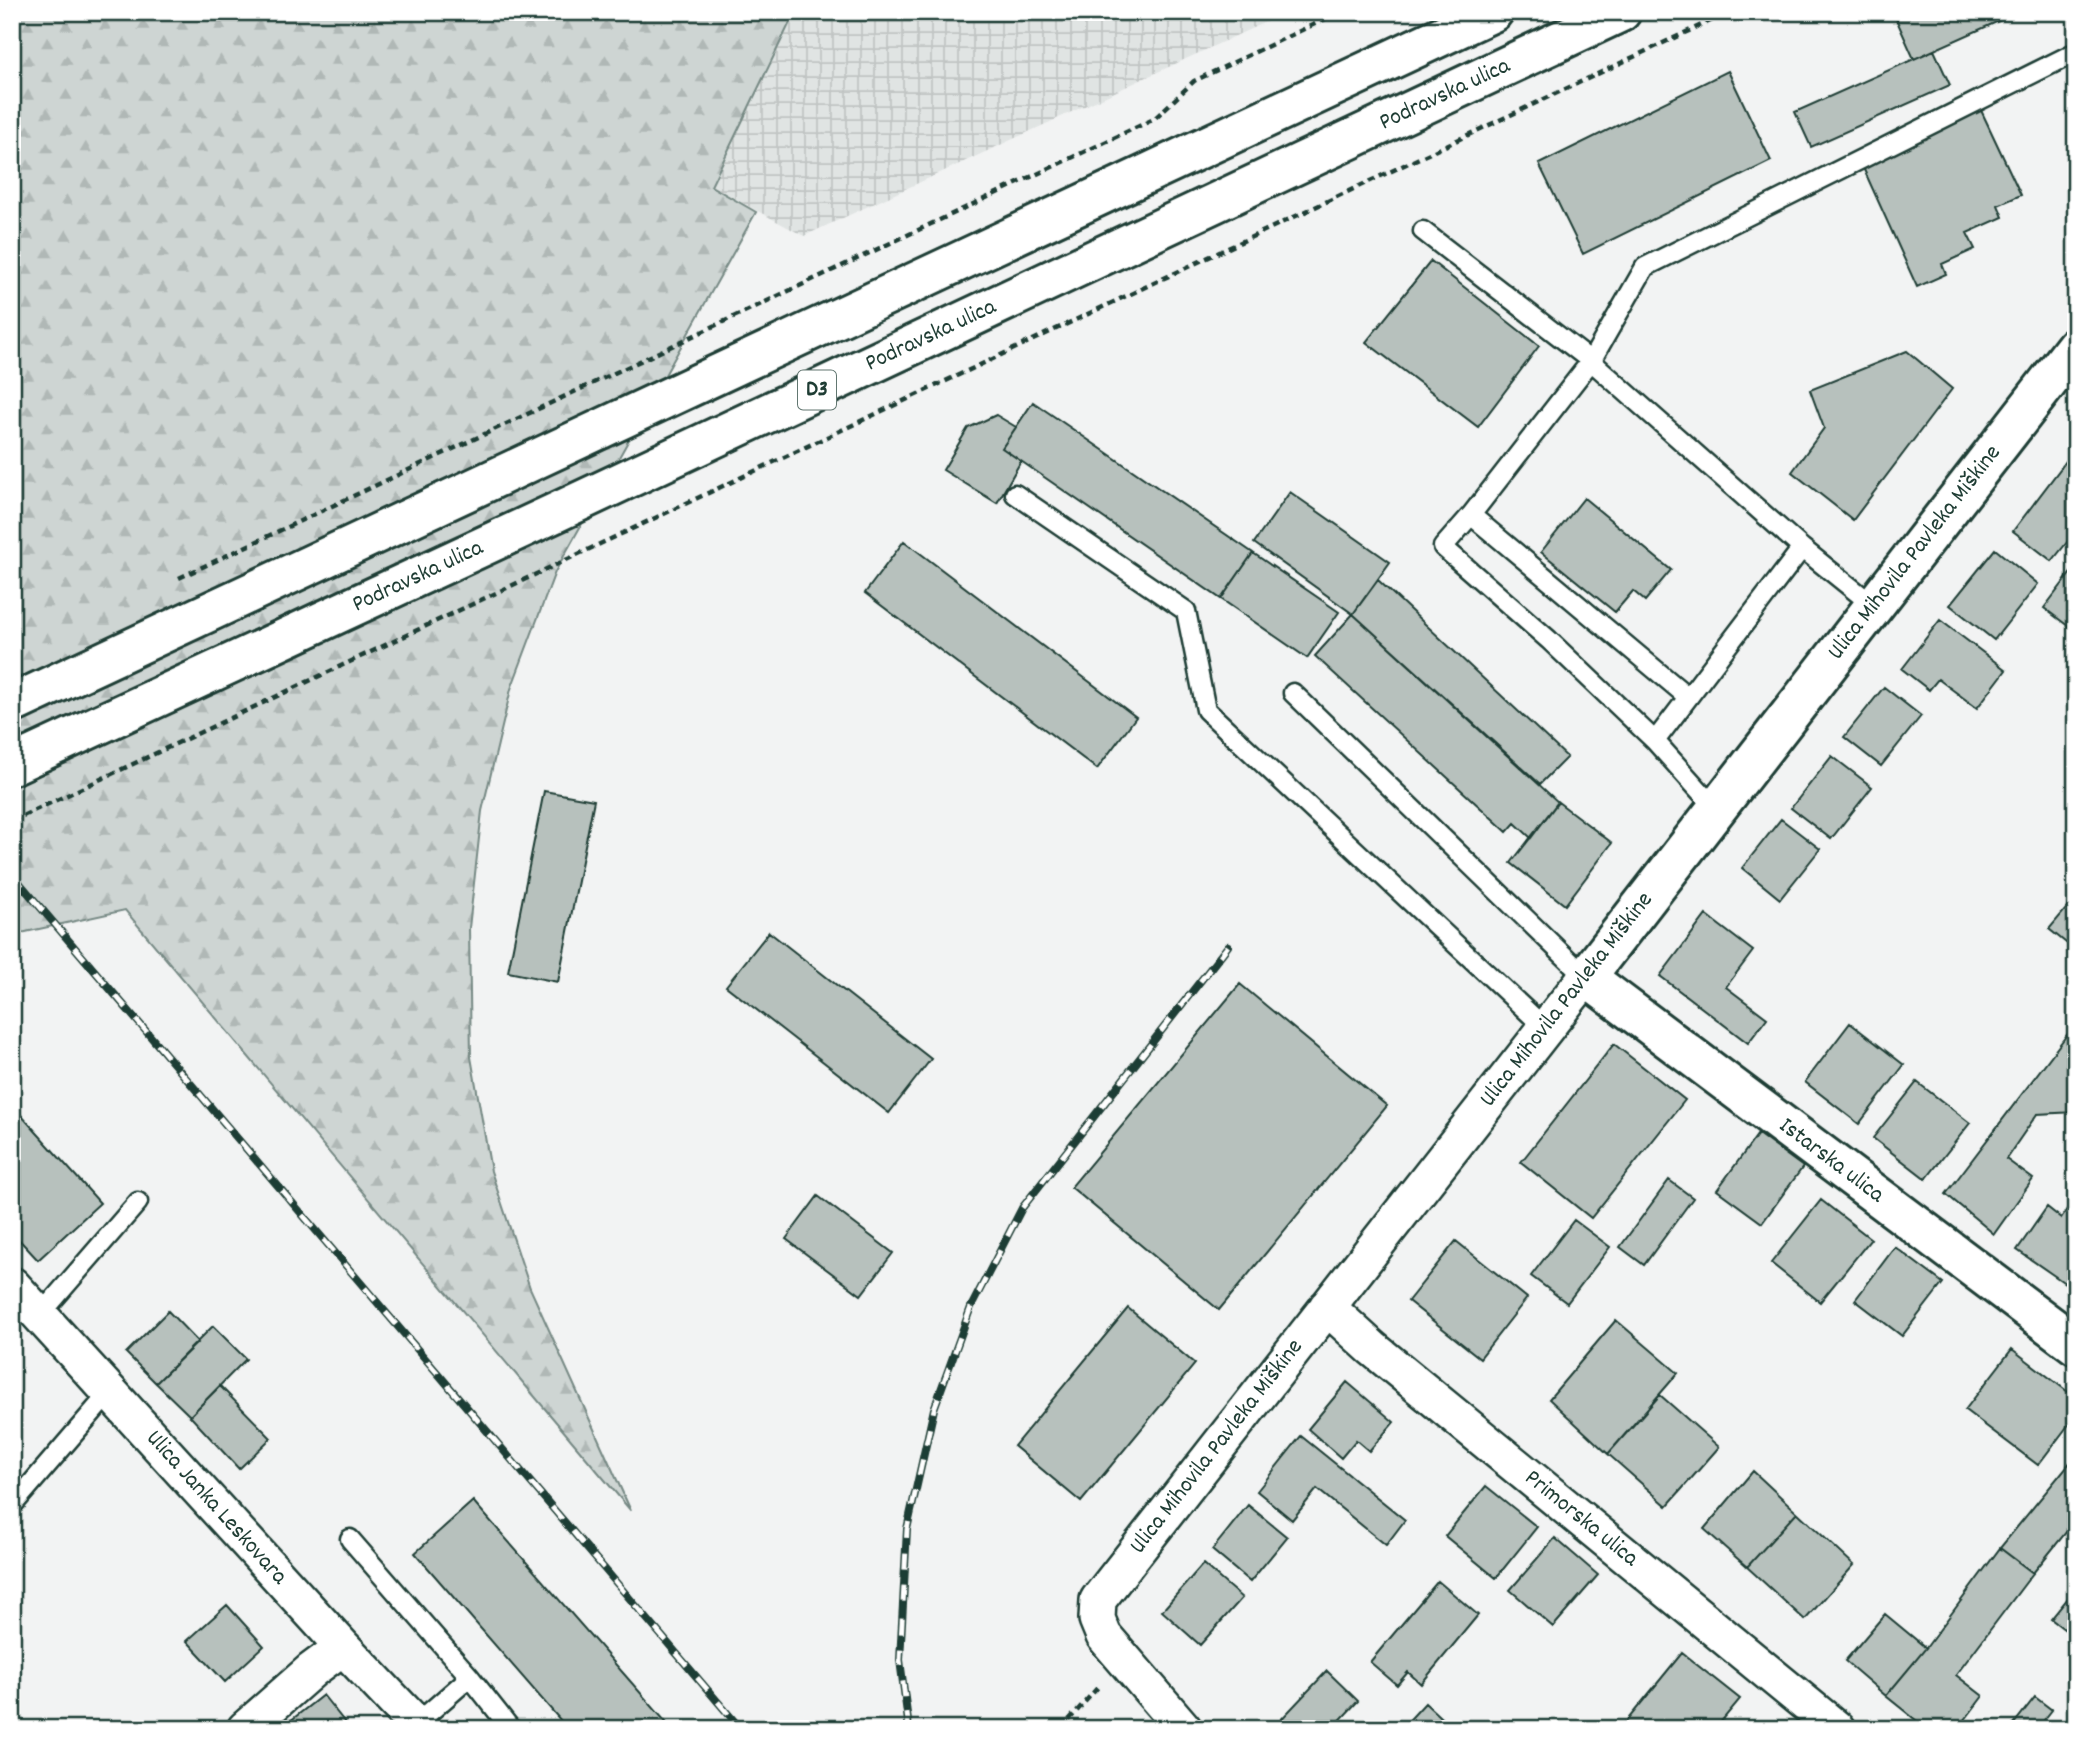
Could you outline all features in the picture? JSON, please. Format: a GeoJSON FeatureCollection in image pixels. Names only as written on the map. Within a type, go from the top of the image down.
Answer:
{"type":"FeatureCollection","features":[{"type":"Feature","properties":{"kind":"main road","name":"D3"},"geometry":{"type":"LineString","coordinates":[[12,704],[1493,12]]}},
{"type":"Feature","properties":{"kind":"main road","name":"Podravska ulica"},"geometry":{"type":"LineString","coordinates":[[12,765],[1621,12]]}},
{"type":"Feature","properties":{"kind":"main road","name":"Ulica Mihovila Pavleka Miškine"},"geometry":{"type":"LineString","coordinates":[[1586,976],[2076,346]]}},
{"type":"Feature","properties":{"kind":"main road","name":"Istarska ulica"},"geometry":{"type":"LineString","coordinates":[[1586,976],[2076,1345]]}},
{"type":"Feature","properties":{"kind":"street","name":"Ulica Mihovila Pavleka Miškine"},"geometry":{"type":"LineString","coordinates":[[1184,1729],[1104,1636],[1097,1619],[1098,1600],[1586,976]]}},
{"type":"Feature","properties":{"kind":"street","name":"Ulica Janka Leskovara"},"geometry":{"type":"LineString","coordinates":[[12,1285],[418,1726]]}},
{"type":"Feature","properties":{"kind":"street","name":"Primorska ulica"},"geometry":{"type":"LineString","coordinates":[[1327,1307],[1372,1348],[1837,1729]]}},
{"type":"Feature","properties":{"kind":"street"},"geometry":{"type":"LineString","coordinates":[[245,1729],[312,1670],[343,1647]]}},
{"type":"Feature","properties":{"kind":"lane"},"geometry":{"type":"LineString","coordinates":[[1716,809],[1655,741],[1549,640],[1443,547],[1591,361],[1645,267],[2076,52]]}},
{"type":"Feature","properties":{"kind":"lane"},"geometry":{"type":"LineString","coordinates":[[1423,231],[1591,361],[1802,548],[1874,606]]}},
{"type":"Feature","properties":{"kind":"lane"},"geometry":{"type":"LineString","coordinates":[[1015,494],[1186,611],[1206,709],[1545,1028]]}},
{"type":"Feature","properties":{"kind":"lane"},"geometry":{"type":"LineString","coordinates":[[1471,515],[1688,697]]}},
{"type":"Feature","properties":{"kind":"lane"},"geometry":{"type":"LineString","coordinates":[[1655,741],[1802,548]]}},
{"type":"Feature","properties":{"kind":"lane"},"geometry":{"type":"LineString","coordinates":[[1293,693],[1586,976]]}},
{"type":"Feature","properties":{"kind":"lane"},"geometry":{"type":"LineString","coordinates":[[40,1315],[138,1202]]}},
{"type":"Feature","properties":{"kind":"lane"},"geometry":{"type":"LineString","coordinates":[[12,1506],[110,1392]]}},
{"type":"Feature","properties":{"kind":"lane"},"geometry":{"type":"LineString","coordinates":[[350,1539],[470,1677],[511,1729]]}},
{"type":"Feature","properties":{"kind":"lane"},"geometry":{"type":"LineString","coordinates":[[418,1726],[470,1677]]}},
{"type":"Feature","properties":{"kind":"path"},"geometry":{"type":"LineString","coordinates":[[175,580],[1154,119],[1194,81],[1340,12]]}},
{"type":"Feature","properties":{"kind":"path"},"geometry":{"type":"LineString","coordinates":[[12,821],[1729,12]]}},
{"type":"Feature","properties":{"kind":"path"},"geometry":{"type":"LineString","coordinates":[[1061,1729],[1124,1660]]}},
{"type":"Feature","properties":{"kind":"shaded area"},"geometry":{"type":"Polygon","coordinates":[[[795,12],[1287,12],[804,236],[711,186],[795,12]]]}},
{"type":"Feature","properties":{"kind":"green space"},"geometry":{"type":"Polygon","coordinates":[[[12,12],[795,12],[711,186],[756,212],[555,572],[511,689],[482,811],[469,928],[471,1057],[491,1171],[530,1288],[631,1511],[125,910],[12,935],[12,12]]]}},
{"type":"Feature","properties":{"kind":"building"},"geometry":{"type":"Polygon","coordinates":[[[1893,12],[2019,12],[1914,59],[1893,12]]]}},
{"type":"Feature","properties":{"kind":"building"},"geometry":{"type":"Polygon","coordinates":[[[1934,50],[1950,85],[1811,147],[1795,112],[1934,50]]]}},
{"type":"Feature","properties":{"kind":"building"},"geometry":{"type":"Polygon","coordinates":[[[1728,71],[1771,161],[1583,254],[1539,164],[1728,71]]]}},
{"type":"Feature","properties":{"kind":"building"},"geometry":{"type":"Polygon","coordinates":[[[1979,106],[2021,195],[1998,205],[2003,217],[1967,233],[1975,249],[1942,264],[1946,274],[1917,287],[1860,161],[1979,106]]]}},
{"type":"Feature","properties":{"kind":"building"},"geometry":{"type":"Polygon","coordinates":[[[1431,261],[1539,346],[1478,427],[1366,342],[1431,261]]]}},
{"type":"Feature","properties":{"kind":"building"},"geometry":{"type":"Polygon","coordinates":[[[1907,351],[1952,389],[1853,520],[1792,472],[1824,428],[1810,390],[1907,351]]]}},
{"type":"Feature","properties":{"kind":"building"},"geometry":{"type":"Polygon","coordinates":[[[1033,402],[1253,553],[1221,599],[1002,448],[1033,402]]]}},
{"type":"Feature","properties":{"kind":"building"},"geometry":{"type":"Polygon","coordinates":[[[996,415],[1016,427],[1002,448],[1021,461],[997,503],[943,470],[968,428],[996,415]]]}},
{"type":"Feature","properties":{"kind":"building"},"geometry":{"type":"Polygon","coordinates":[[[2076,448],[2076,531],[2052,561],[2013,531],[2076,448]]]}},
{"type":"Feature","properties":{"kind":"building"},"geometry":{"type":"Polygon","coordinates":[[[1290,492],[1390,562],[1353,614],[1254,543],[1290,492]]]}},
{"type":"Feature","properties":{"kind":"building"},"geometry":{"type":"Polygon","coordinates":[[[1584,498],[1671,570],[1645,601],[1633,591],[1615,612],[1541,552],[1584,498]]]}},
{"type":"Feature","properties":{"kind":"building"},"geometry":{"type":"Polygon","coordinates":[[[904,541],[1136,717],[1097,769],[865,593],[904,541]]]}},
{"type":"Feature","properties":{"kind":"building"},"geometry":{"type":"Polygon","coordinates":[[[1995,549],[2038,584],[1994,640],[1950,605],[1995,549]]]}},
{"type":"Feature","properties":{"kind":"building"},"geometry":{"type":"Polygon","coordinates":[[[1253,553],[1339,612],[1307,658],[1221,599],[1253,553]]]}},
{"type":"Feature","properties":{"kind":"building"},"geometry":{"type":"Polygon","coordinates":[[[2076,566],[2076,632],[2044,608],[2076,566]]]}},
{"type":"Feature","properties":{"kind":"building"},"geometry":{"type":"Polygon","coordinates":[[[1378,580],[1567,757],[1540,784],[1353,614],[1378,580]]]}},
{"type":"Feature","properties":{"kind":"building"},"geometry":{"type":"Polygon","coordinates":[[[1353,614],[1558,802],[1531,838],[1515,823],[1507,832],[1315,656],[1353,614]]]}},
{"type":"Feature","properties":{"kind":"building"},"geometry":{"type":"Polygon","coordinates":[[[1940,620],[2006,670],[1977,708],[1938,679],[1929,690],[1902,669],[1940,620]]]}},
{"type":"Feature","properties":{"kind":"building"},"geometry":{"type":"Polygon","coordinates":[[[1884,687],[1921,716],[1881,766],[1844,737],[1884,687]]]}},
{"type":"Feature","properties":{"kind":"building"},"geometry":{"type":"Polygon","coordinates":[[[1832,756],[1872,787],[1831,839],[1791,808],[1832,756]]]}},
{"type":"Feature","properties":{"kind":"building"},"geometry":{"type":"Polygon","coordinates":[[[544,791],[594,800],[558,982],[508,972],[544,791]]]}},
{"type":"Feature","properties":{"kind":"building"},"geometry":{"type":"Polygon","coordinates":[[[1558,802],[1612,843],[1565,905],[1511,863],[1558,802]]]}},
{"type":"Feature","properties":{"kind":"building"},"geometry":{"type":"Polygon","coordinates":[[[1781,819],[1820,849],[1780,899],[1742,868],[1781,819]]]}},
{"type":"Feature","properties":{"kind":"building"},"geometry":{"type":"Polygon","coordinates":[[[2076,897],[2076,951],[2049,929],[2076,897]]]}},
{"type":"Feature","properties":{"kind":"building"},"geometry":{"type":"Polygon","coordinates":[[[1706,915],[1753,951],[1726,987],[1767,1018],[1748,1043],[1660,976],[1706,915]]]}},
{"type":"Feature","properties":{"kind":"building"},"geometry":{"type":"Polygon","coordinates":[[[769,932],[931,1059],[889,1113],[726,986],[769,932]]]}},
{"type":"Feature","properties":{"kind":"building"},"geometry":{"type":"Polygon","coordinates":[[[1240,984],[1387,1106],[1219,1310],[1071,1187],[1240,984]]]}},
{"type":"Feature","properties":{"kind":"building"},"geometry":{"type":"Polygon","coordinates":[[[1850,1023],[1904,1065],[1859,1124],[1805,1082],[1850,1023]]]}},
{"type":"Feature","properties":{"kind":"building"},"geometry":{"type":"Polygon","coordinates":[[[2076,1023],[2076,1112],[2037,1114],[2006,1159],[2033,1179],[1994,1234],[1946,1194],[2076,1023]]]}},
{"type":"Feature","properties":{"kind":"building"},"geometry":{"type":"Polygon","coordinates":[[[1614,1044],[1685,1100],[1591,1218],[1521,1162],[1614,1044]]]}},
{"type":"Feature","properties":{"kind":"building"},"geometry":{"type":"Polygon","coordinates":[[[1917,1082],[1970,1123],[1926,1179],[1873,1138],[1917,1082]]]}},
{"type":"Feature","properties":{"kind":"building"},"geometry":{"type":"Polygon","coordinates":[[[12,1105],[100,1203],[38,1260],[12,1232],[12,1105]]]}},
{"type":"Feature","properties":{"kind":"building"},"geometry":{"type":"Polygon","coordinates":[[[1758,1134],[1803,1167],[1762,1223],[1717,1190],[1758,1134]]]}},
{"type":"Feature","properties":{"kind":"building"},"geometry":{"type":"Polygon","coordinates":[[[1669,1180],[1693,1198],[1644,1265],[1620,1247],[1669,1180]]]}},
{"type":"Feature","properties":{"kind":"building"},"geometry":{"type":"Polygon","coordinates":[[[818,1196],[893,1253],[861,1295],[786,1239],[818,1196]]]}},
{"type":"Feature","properties":{"kind":"building"},"geometry":{"type":"Polygon","coordinates":[[[1821,1200],[1871,1239],[1820,1302],[1771,1263],[1821,1200]]]}},
{"type":"Feature","properties":{"kind":"building"},"geometry":{"type":"Polygon","coordinates":[[[2072,1202],[2076,1204],[2076,1283],[2072,1288],[2017,1250],[2047,1207],[2061,1218],[2072,1202]]]}},
{"type":"Feature","properties":{"kind":"building"},"geometry":{"type":"Polygon","coordinates":[[[1574,1220],[1610,1247],[1567,1303],[1531,1276],[1574,1220]]]}},
{"type":"Feature","properties":{"kind":"building"},"geometry":{"type":"Polygon","coordinates":[[[1456,1241],[1527,1298],[1480,1358],[1408,1301],[1456,1241]]]}},
{"type":"Feature","properties":{"kind":"building"},"geometry":{"type":"Polygon","coordinates":[[[1895,1247],[1943,1283],[1902,1336],[1855,1300],[1895,1247]]]}},
{"type":"Feature","properties":{"kind":"building"},"geometry":{"type":"Polygon","coordinates":[[[1128,1308],[1195,1364],[1081,1502],[1014,1446],[1128,1308]]]}},
{"type":"Feature","properties":{"kind":"building"},"geometry":{"type":"Polygon","coordinates":[[[168,1311],[198,1342],[156,1383],[126,1353],[168,1311]]]}},
{"type":"Feature","properties":{"kind":"building"},"geometry":{"type":"Polygon","coordinates":[[[1616,1320],[1678,1373],[1608,1454],[1549,1399],[1616,1320]]]}},
{"type":"Feature","properties":{"kind":"building"},"geometry":{"type":"Polygon","coordinates":[[[213,1326],[246,1359],[190,1416],[156,1383],[213,1326]]]}},
{"type":"Feature","properties":{"kind":"building"},"geometry":{"type":"Polygon","coordinates":[[[2012,1349],[2076,1398],[2076,1415],[2038,1465],[1965,1410],[2012,1349]]]}},
{"type":"Feature","properties":{"kind":"building"},"geometry":{"type":"Polygon","coordinates":[[[1347,1382],[1394,1422],[1369,1451],[1356,1440],[1341,1458],[1308,1429],[1347,1382]]]}},
{"type":"Feature","properties":{"kind":"building"},"geometry":{"type":"Polygon","coordinates":[[[220,1386],[271,1438],[239,1469],[190,1416],[220,1386]]]}},
{"type":"Feature","properties":{"kind":"building"},"geometry":{"type":"Polygon","coordinates":[[[1660,1395],[1719,1447],[1667,1506],[1608,1454],[1660,1395]]]}},
{"type":"Feature","properties":{"kind":"building"},"geometry":{"type":"Polygon","coordinates":[[[1301,1436],[1405,1520],[1386,1545],[1317,1489],[1292,1520],[1257,1491],[1301,1436]]]}},
{"type":"Feature","properties":{"kind":"building"},"geometry":{"type":"Polygon","coordinates":[[[2076,1455],[2076,1520],[2033,1573],[2000,1548],[2076,1455]]]}},
{"type":"Feature","properties":{"kind":"building"},"geometry":{"type":"Polygon","coordinates":[[[1753,1471],[1797,1512],[1747,1567],[1704,1529],[1753,1471]]]}},
{"type":"Feature","properties":{"kind":"building"},"geometry":{"type":"Polygon","coordinates":[[[1486,1486],[1537,1527],[1496,1578],[1445,1536],[1486,1486]]]}},
{"type":"Feature","properties":{"kind":"building"},"geometry":{"type":"Polygon","coordinates":[[[473,1501],[672,1729],[568,1729],[415,1553],[473,1501]]]}},
{"type":"Feature","properties":{"kind":"building"},"geometry":{"type":"Polygon","coordinates":[[[1248,1505],[1287,1537],[1250,1582],[1212,1550],[1248,1505]]]}},
{"type":"Feature","properties":{"kind":"building"},"geometry":{"type":"Polygon","coordinates":[[[1797,1512],[1854,1565],[1805,1620],[1747,1567],[1797,1512]]]}},
{"type":"Feature","properties":{"kind":"building"},"geometry":{"type":"Polygon","coordinates":[[[1555,1538],[1598,1575],[1553,1627],[1510,1590],[1555,1538]]]}},
{"type":"Feature","properties":{"kind":"building"},"geometry":{"type":"Polygon","coordinates":[[[2000,1548],[2033,1573],[1956,1675],[1983,1696],[1958,1729],[1927,1729],[1886,1696],[1926,1648],[2000,1548]]]}},
{"type":"Feature","properties":{"kind":"building"},"geometry":{"type":"Polygon","coordinates":[[[1203,1564],[1242,1598],[1200,1645],[1162,1611],[1203,1564]]]}},
{"type":"Feature","properties":{"kind":"building"},"geometry":{"type":"Polygon","coordinates":[[[1438,1581],[1478,1615],[1421,1684],[1408,1672],[1397,1685],[1370,1662],[1438,1581]]]}},
{"type":"Feature","properties":{"kind":"building"},"geometry":{"type":"Polygon","coordinates":[[[2076,1588],[2076,1622],[2068,1632],[2051,1619],[2076,1588]]]}},
{"type":"Feature","properties":{"kind":"building"},"geometry":{"type":"Polygon","coordinates":[[[227,1605],[264,1646],[225,1682],[187,1641],[227,1605]]]}},
{"type":"Feature","properties":{"kind":"building"},"geometry":{"type":"Polygon","coordinates":[[[1885,1614],[1926,1648],[1886,1696],[1845,1661],[1885,1614]]]}},
{"type":"Feature","properties":{"kind":"building"},"geometry":{"type":"Polygon","coordinates":[[[1682,1653],[1740,1699],[1715,1729],[1620,1729],[1682,1653]]]}},
{"type":"Feature","properties":{"kind":"building"},"geometry":{"type":"Polygon","coordinates":[[[1327,1671],[1358,1701],[1332,1729],[1272,1729],[1327,1671]]]}},
{"type":"Feature","properties":{"kind":"building"},"geometry":{"type":"Polygon","coordinates":[[[323,1695],[350,1729],[280,1729],[323,1695]]]}},
{"type":"Feature","properties":{"kind":"building"},"geometry":{"type":"Polygon","coordinates":[[[2035,1697],[2052,1710],[2037,1729],[2010,1729],[2035,1697]]]}},
{"type":"Feature","properties":{"kind":"building"},"geometry":{"type":"Polygon","coordinates":[[[1425,1703],[1453,1729],[1401,1729],[1425,1703]]]}},
{"type":"Feature","properties":{"kind":"railway"},"geometry":{"type":"LineString","coordinates":[[12,874],[741,1729]]}},
{"type":"Feature","properties":{"kind":"railway"},"geometry":{"type":"LineString","coordinates":[[909,1729],[900,1660],[907,1529],[934,1409],[971,1307],[1022,1208],[1228,946]]}}]}
